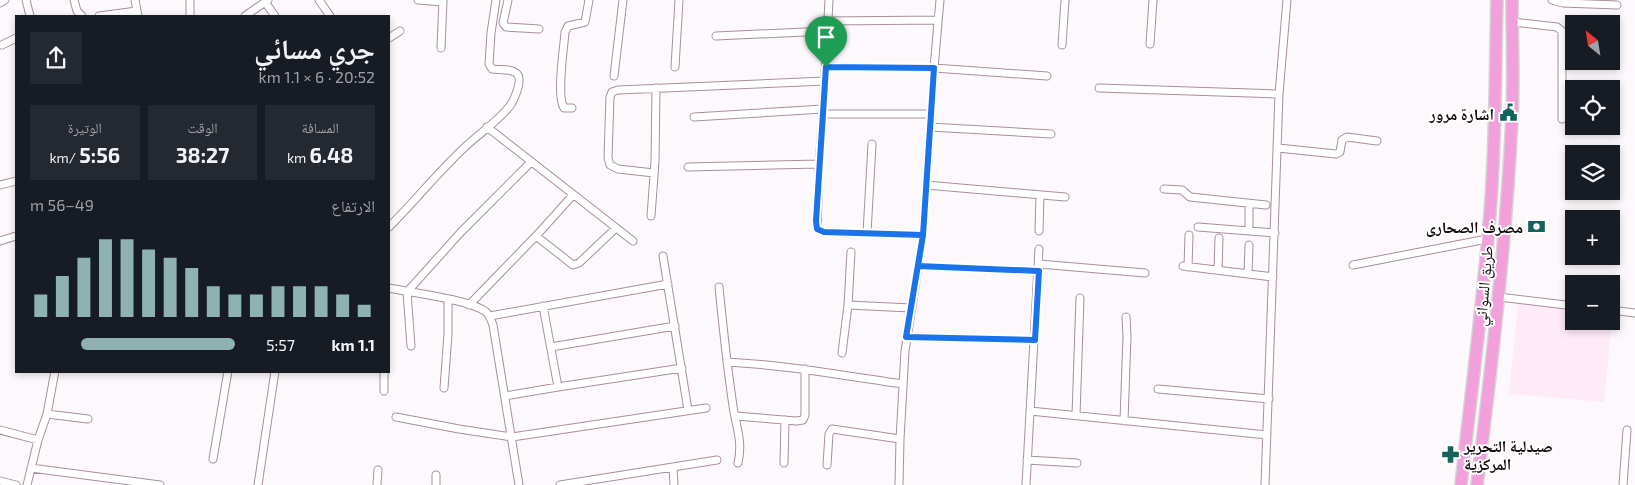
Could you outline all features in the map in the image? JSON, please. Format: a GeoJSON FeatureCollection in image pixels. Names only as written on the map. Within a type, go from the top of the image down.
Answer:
{"type":"FeatureCollection","features":[{"type":"Feature","properties":{"kind":"highway","name":"طريق السواني"},"geometry":{"type":"LineString","coordinates":[[1461,485],[1483,294],[1490,212],[1497,0]]}},
{"type":"Feature","properties":{"kind":"highway","name":"طريق السواني"},"geometry":{"type":"LineString","coordinates":[[1477,485],[1499,297],[1508,194],[1512,117],[1512,0]]}},
{"type":"Feature","properties":{"kind":"highway"},"geometry":{"type":"LineString","coordinates":[[1495,96],[1503,102],[1512,98]]}},
{"type":"Feature","properties":{"kind":"highway"},"geometry":{"type":"LineString","coordinates":[[1494,120],[1503,115],[1512,117]]}},
{"type":"Feature","properties":{"kind":"street"},"geometry":{"type":"LineString","coordinates":[[0,2],[5,0]]}},
{"type":"Feature","properties":{"kind":"street"},"geometry":{"type":"LineString","coordinates":[[26,0],[30,15]]}},
{"type":"Feature","properties":{"kind":"street"},"geometry":{"type":"LineString","coordinates":[[74,0],[80,15]]}},
{"type":"Feature","properties":{"kind":"street"},"geometry":{"type":"LineString","coordinates":[[118,15],[138,14],[135,0]]}},
{"type":"Feature","properties":{"kind":"street"},"geometry":{"type":"LineString","coordinates":[[190,0],[190,15]]}},
{"type":"Feature","properties":{"kind":"street"},"geometry":{"type":"LineString","coordinates":[[319,0],[329,15]]}},
{"type":"Feature","properties":{"kind":"street"},"geometry":{"type":"LineString","coordinates":[[418,0],[443,1],[441,48]]}},
{"type":"Feature","properties":{"kind":"street"},"geometry":{"type":"LineString","coordinates":[[390,226],[438,173],[509,106],[516,95],[519,76],[512,70],[492,69],[489,64],[496,0]]}},
{"type":"Feature","properties":{"kind":"street"},"geometry":{"type":"LineString","coordinates":[[508,0],[503,23],[506,27],[539,29]]}},
{"type":"Feature","properties":{"kind":"street"},"geometry":{"type":"LineString","coordinates":[[572,108],[564,108],[561,104],[565,32],[568,26],[586,22],[588,0]]}},
{"type":"Feature","properties":{"kind":"street"},"geometry":{"type":"LineString","coordinates":[[614,76],[623,0]]}},
{"type":"Feature","properties":{"kind":"street"},"geometry":{"type":"LineString","coordinates":[[675,67],[679,0]]}},
{"type":"Feature","properties":{"kind":"street"},"geometry":{"type":"LineString","coordinates":[[829,0],[817,229],[824,232],[923,235]]}},
{"type":"Feature","properties":{"kind":"street"},"geometry":{"type":"LineString","coordinates":[[900,485],[900,439],[906,337],[923,235],[940,0]]}},
{"type":"Feature","properties":{"kind":"street"},"geometry":{"type":"LineString","coordinates":[[1062,45],[1065,0]]}},
{"type":"Feature","properties":{"kind":"street"},"geometry":{"type":"LineString","coordinates":[[1150,44],[1153,0]]}},
{"type":"Feature","properties":{"kind":"street"},"geometry":{"type":"LineString","coordinates":[[1265,485],[1280,94],[1287,0]]}},
{"type":"Feature","properties":{"kind":"street"},"geometry":{"type":"LineString","coordinates":[[1552,0],[1563,3],[1618,5]]}},
{"type":"Feature","properties":{"kind":"street"},"geometry":{"type":"LineString","coordinates":[[246,15],[267,1],[274,15]]}},
{"type":"Feature","properties":{"kind":"street"},"geometry":{"type":"LineString","coordinates":[[828,21],[938,20]]}},
{"type":"Feature","properties":{"kind":"street"},"geometry":{"type":"LineString","coordinates":[[1512,22],[1557,27],[1562,31],[1562,119]]}},
{"type":"Feature","properties":{"kind":"street"},"geometry":{"type":"LineString","coordinates":[[390,37],[400,31]]}},
{"type":"Feature","properties":{"kind":"street"},"geometry":{"type":"LineString","coordinates":[[716,36],[828,31]]}},
{"type":"Feature","properties":{"kind":"street"},"geometry":{"type":"LineString","coordinates":[[2,45],[15,38]]}},
{"type":"Feature","properties":{"kind":"street"},"geometry":{"type":"LineString","coordinates":[[826,67],[934,68],[1047,76]]}},
{"type":"Feature","properties":{"kind":"street"},"geometry":{"type":"LineString","coordinates":[[654,173],[618,169],[610,165],[608,158],[610,97],[612,92],[656,88],[825,81]]}},
{"type":"Feature","properties":{"kind":"street"},"geometry":{"type":"LineString","coordinates":[[652,216],[656,88]]}},
{"type":"Feature","properties":{"kind":"street"},"geometry":{"type":"LineString","coordinates":[[1099,88],[1280,94]]}},
{"type":"Feature","properties":{"kind":"street"},"geometry":{"type":"LineString","coordinates":[[694,118],[823,111],[931,114]]}},
{"type":"Feature","properties":{"kind":"street"},"geometry":{"type":"LineString","coordinates":[[487,127],[633,242]]}},
{"type":"Feature","properties":{"kind":"street"},"geometry":{"type":"LineString","coordinates":[[930,127],[1051,134]]}},
{"type":"Feature","properties":{"kind":"street"},"geometry":{"type":"LineString","coordinates":[[1278,148],[1336,154],[1340,152],[1342,140],[1347,137],[1377,141]]}},
{"type":"Feature","properties":{"kind":"street"},"geometry":{"type":"LineString","coordinates":[[867,233],[872,144]]}},
{"type":"Feature","properties":{"kind":"street"},"geometry":{"type":"LineString","coordinates":[[410,346],[407,292],[461,232],[532,162]]}},
{"type":"Feature","properties":{"kind":"street"},"geometry":{"type":"LineString","coordinates":[[688,167],[819,164]]}},
{"type":"Feature","properties":{"kind":"street"},"geometry":{"type":"LineString","coordinates":[[0,185],[15,181]]}},
{"type":"Feature","properties":{"kind":"street"},"geometry":{"type":"LineString","coordinates":[[926,185],[1066,197]]}},
{"type":"Feature","properties":{"kind":"street"},"geometry":{"type":"LineString","coordinates":[[1164,189],[1182,190],[1190,197],[1266,205]]}},
{"type":"Feature","properties":{"kind":"street"},"geometry":{"type":"LineString","coordinates":[[469,305],[573,195]]}},
{"type":"Feature","properties":{"kind":"street"},"geometry":{"type":"LineString","coordinates":[[1039,230],[1040,195]]}},
{"type":"Feature","properties":{"kind":"street"},"geometry":{"type":"LineString","coordinates":[[1249,204],[1249,231]]}},
{"type":"Feature","properties":{"kind":"street"},"geometry":{"type":"LineString","coordinates":[[1198,227],[1275,233]]}},
{"type":"Feature","properties":{"kind":"street"},"geometry":{"type":"LineString","coordinates":[[536,236],[573,265],[579,263],[616,228]]}},
{"type":"Feature","properties":{"kind":"street"},"geometry":{"type":"LineString","coordinates":[[1189,235],[1186,266],[1273,277]]}},
{"type":"Feature","properties":{"kind":"street"},"geometry":{"type":"LineString","coordinates":[[0,241],[15,236]]}},
{"type":"Feature","properties":{"kind":"street"},"geometry":{"type":"LineString","coordinates":[[1218,270],[1219,238]]}},
{"type":"Feature","properties":{"kind":"street"},"geometry":{"type":"LineString","coordinates":[[1353,265],[1487,239]]}},
{"type":"Feature","properties":{"kind":"street"},"geometry":{"type":"LineString","coordinates":[[1248,274],[1249,244]]}},
{"type":"Feature","properties":{"kind":"street"},"geometry":{"type":"LineString","coordinates":[[1026,485],[1039,249]]}},
{"type":"Feature","properties":{"kind":"street"},"geometry":{"type":"LineString","coordinates":[[842,352],[848,304],[851,252]]}},
{"type":"Feature","properties":{"kind":"street"},"geometry":{"type":"LineString","coordinates":[[663,256],[688,410]]}},
{"type":"Feature","properties":{"kind":"street"},"geometry":{"type":"LineString","coordinates":[[918,266],[1039,268],[1145,273]]}},
{"type":"Feature","properties":{"kind":"street"},"geometry":{"type":"LineString","coordinates":[[490,316],[668,284]]}},
{"type":"Feature","properties":{"kind":"street"},"geometry":{"type":"LineString","coordinates":[[718,287],[740,440],[738,463]]}},
{"type":"Feature","properties":{"kind":"street"},"geometry":{"type":"LineString","coordinates":[[390,288],[469,305],[486,312],[490,316],[519,485]]}},
{"type":"Feature","properties":{"kind":"street"},"geometry":{"type":"LineString","coordinates":[[1499,297],[1565,305]]}},
{"type":"Feature","properties":{"kind":"street"},"geometry":{"type":"LineString","coordinates":[[1076,416],[1080,298]]}},
{"type":"Feature","properties":{"kind":"street"},"geometry":{"type":"LineString","coordinates":[[444,388],[448,334],[448,300]]}},
{"type":"Feature","properties":{"kind":"street"},"geometry":{"type":"LineString","coordinates":[[848,304],[911,308]]}},
{"type":"Feature","properties":{"kind":"street"},"geometry":{"type":"LineString","coordinates":[[543,306],[558,387]]}},
{"type":"Feature","properties":{"kind":"street"},"geometry":{"type":"LineString","coordinates":[[1620,311],[1635,313]]}},
{"type":"Feature","properties":{"kind":"street"},"geometry":{"type":"LineString","coordinates":[[1124,421],[1126,317]]}},
{"type":"Feature","properties":{"kind":"street"},"geometry":{"type":"LineString","coordinates":[[551,348],[675,326]]}},
{"type":"Feature","properties":{"kind":"street"},"geometry":{"type":"LineString","coordinates":[[906,337],[1035,340]]}},
{"type":"Feature","properties":{"kind":"street"},"geometry":{"type":"LineString","coordinates":[[728,362],[770,364],[903,384]]}},
{"type":"Feature","properties":{"kind":"street"},"geometry":{"type":"LineString","coordinates":[[505,396],[682,368]]}},
{"type":"Feature","properties":{"kind":"street"},"geometry":{"type":"LineString","coordinates":[[736,416],[803,420],[805,415],[805,369]]}},
{"type":"Feature","properties":{"kind":"street"},"geometry":{"type":"LineString","coordinates":[[26,485],[47,414],[55,373]]}},
{"type":"Feature","properties":{"kind":"street"},"geometry":{"type":"LineString","coordinates":[[212,459],[228,373]]}},
{"type":"Feature","properties":{"kind":"street"},"geometry":{"type":"LineString","coordinates":[[258,485],[275,373]]}},
{"type":"Feature","properties":{"kind":"street"},"geometry":{"type":"LineString","coordinates":[[384,373],[384,391]]}},
{"type":"Feature","properties":{"kind":"street"},"geometry":{"type":"LineString","coordinates":[[1158,389],[1269,400]]}},
{"type":"Feature","properties":{"kind":"street"},"geometry":{"type":"LineString","coordinates":[[396,417],[512,437],[706,408]]}},
{"type":"Feature","properties":{"kind":"street"},"geometry":{"type":"LineString","coordinates":[[1030,411],[1267,435]]}},
{"type":"Feature","properties":{"kind":"street"},"geometry":{"type":"LineString","coordinates":[[47,414],[88,418]]}},
{"type":"Feature","properties":{"kind":"street"},"geometry":{"type":"LineString","coordinates":[[784,463],[785,420]]}},
{"type":"Feature","properties":{"kind":"street"},"geometry":{"type":"LineString","coordinates":[[827,466],[832,429],[900,439]]}},
{"type":"Feature","properties":{"kind":"street"},"geometry":{"type":"LineString","coordinates":[[0,430],[38,440]]}},
{"type":"Feature","properties":{"kind":"street"},"geometry":{"type":"LineString","coordinates":[[1623,485],[1627,430]]}},
{"type":"Feature","properties":{"kind":"street"},"geometry":{"type":"LineString","coordinates":[[565,485],[717,460]]}},
{"type":"Feature","properties":{"kind":"street"},"geometry":{"type":"LineString","coordinates":[[1027,460],[1077,463]]}},
{"type":"Feature","properties":{"kind":"street"},"geometry":{"type":"LineString","coordinates":[[673,467],[674,485]]}},
{"type":"Feature","properties":{"kind":"street"},"geometry":{"type":"LineString","coordinates":[[31,468],[160,485]]}},
{"type":"Feature","properties":{"kind":"street"},"geometry":{"type":"LineString","coordinates":[[377,485],[378,470]]}},
{"type":"Feature","properties":{"kind":"street"},"geometry":{"type":"LineString","coordinates":[[436,475],[436,485]]}},
{"type":"Feature","properties":{"kind":"street"},"geometry":{"type":"LineString","coordinates":[[0,481],[16,485]]}},
{"type":"Feature","properties":{"kind":"shaded area"},"geometry":{"type":"Polygon","coordinates":[[[1518,303],[1565,307],[1565,330],[1611,330],[1604,402],[1509,394],[1518,303]]]}},
{"type":"Feature","properties":{"kind":"place","name":"اشارة مرور"},"geometry":{"type":"Point","coordinates":[1508,113]}},
{"type":"Feature","properties":{"kind":"place","name":"مصرف الصحارى"},"geometry":{"type":"Point","coordinates":[1537,226]}},
{"type":"Feature","properties":{"kind":"place","name":"صيدلية التحرير المركزية"},"geometry":{"type":"Point","coordinates":[1450,454]}},
{"type":"Feature","properties":{"kind":"route"},"geometry":{"type":"LineString","coordinates":[[826,67],[819,164],[817,229],[824,232],[923,235],[906,337],[1035,340],[1039,271],[918,266],[923,235],[934,68],[826,67]]}}]}
